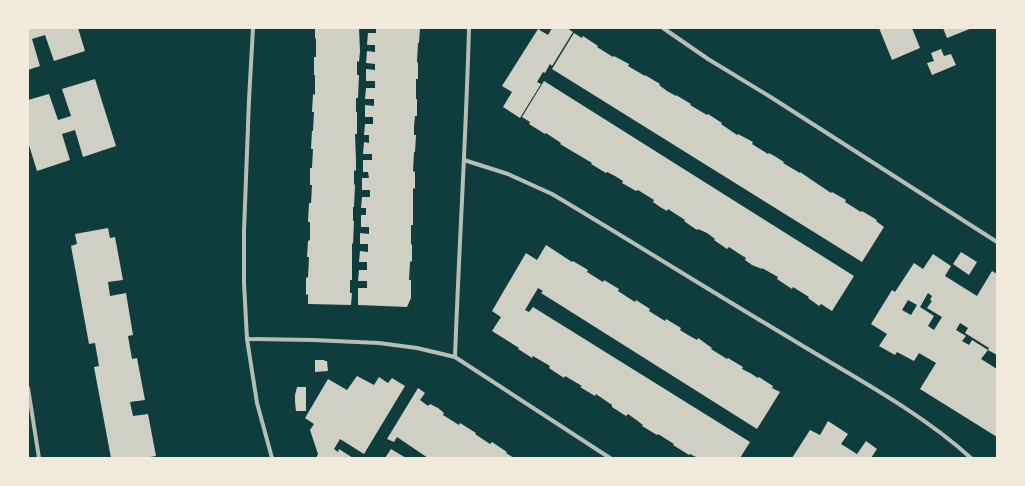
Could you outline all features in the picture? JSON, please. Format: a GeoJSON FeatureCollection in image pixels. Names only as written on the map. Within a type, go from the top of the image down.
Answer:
{"type":"FeatureCollection","features":[{"type":"Feature","properties":{"kind":"street"},"geometry":{"type":"LineString","coordinates":[[253,28],[248,100],[244,283],[247,339],[257,403],[272,458]]}},
{"type":"Feature","properties":{"kind":"street"},"geometry":{"type":"LineString","coordinates":[[455,357],[466,136],[469,28]]}},
{"type":"Feature","properties":{"kind":"street"},"geometry":{"type":"LineString","coordinates":[[664,28],[708,59],[776,100],[997,242]]}},
{"type":"Feature","properties":{"kind":"street"},"geometry":{"type":"LineString","coordinates":[[464,160],[508,174],[559,198],[917,416],[971,458]]}},
{"type":"Feature","properties":{"kind":"street"},"geometry":{"type":"LineString","coordinates":[[247,339],[379,343],[417,348],[455,357],[610,458]]}},
{"type":"Feature","properties":{"kind":"street"},"geometry":{"type":"LineString","coordinates":[[28,388],[39,458]]}},
{"type":"Feature","properties":{"kind":"building"},"geometry":{"type":"Polygon","coordinates":[[[28,28],[78,28],[85,51],[54,61],[45,35],[32,39],[40,66],[28,70],[28,28]]]}},
{"type":"Feature","properties":{"kind":"building"},"geometry":{"type":"Polygon","coordinates":[[[315,28],[359,28],[360,51],[359,62],[357,61],[357,75],[359,75],[358,98],[356,98],[357,134],[355,134],[356,171],[354,170],[355,185],[353,207],[352,280],[350,280],[350,293],[352,293],[351,305],[308,304],[308,294],[306,295],[306,278],[308,277],[309,257],[307,257],[308,241],[310,240],[310,222],[308,222],[309,203],[311,203],[312,185],[310,185],[310,168],[312,168],[313,149],[311,149],[314,112],[312,112],[313,94],[315,95],[315,28]]]}},
{"type":"Feature","properties":{"kind":"building"},"geometry":{"type":"Polygon","coordinates":[[[376,28],[420,28],[417,62],[418,79],[416,79],[417,116],[415,116],[414,126],[414,135],[416,135],[413,171],[415,172],[415,189],[413,188],[413,225],[411,225],[412,261],[410,262],[409,280],[411,280],[411,298],[407,307],[358,305],[358,288],[367,288],[367,281],[358,281],[359,270],[367,270],[367,262],[359,262],[360,251],[368,252],[368,244],[360,244],[360,233],[369,234],[369,227],[361,227],[361,215],[366,215],[366,208],[361,208],[362,197],[370,197],[370,190],[362,190],[362,178],[369,178],[368,172],[363,172],[363,160],[372,160],[372,154],[363,154],[364,142],[369,143],[369,135],[364,135],[365,124],[373,124],[373,117],[365,117],[365,105],[374,106],[374,99],[365,99],[366,88],[375,88],[375,81],[366,81],[366,69],[375,70],[375,64],[366,63],[367,51],[375,52],[375,45],[367,45],[368,33],[376,33],[376,28]]]}},
{"type":"Feature","properties":{"kind":"building"},"geometry":{"type":"Polygon","coordinates":[[[552,28],[567,28],[573,32],[552,66],[550,64],[545,73],[543,72],[537,82],[541,84],[520,118],[503,107],[512,92],[502,86],[538,29],[548,35],[552,28]]]}},
{"type":"Feature","properties":{"kind":"building"},"geometry":{"type":"Polygon","coordinates":[[[879,28],[912,28],[920,48],[892,60],[879,28]]]}},
{"type":"Feature","properties":{"kind":"building"},"geometry":{"type":"Polygon","coordinates":[[[943,28],[972,28],[947,38],[943,28]]]}},
{"type":"Feature","properties":{"kind":"building"},"geometry":{"type":"Polygon","coordinates":[[[574,33],[582,38],[583,36],[613,57],[614,56],[629,64],[628,66],[660,84],[659,85],[667,91],[691,104],[690,105],[707,115],[708,114],[737,135],[738,134],[753,142],[752,144],[776,157],[831,193],[832,192],[846,200],[845,202],[861,212],[862,211],[877,220],[876,221],[884,227],[862,262],[552,69],[574,33]]]}},
{"type":"Feature","properties":{"kind":"building"},"geometry":{"type":"Polygon","coordinates":[[[941,49],[944,56],[951,54],[956,65],[932,75],[927,63],[934,61],[931,53],[941,49]]]}},
{"type":"Feature","properties":{"kind":"building"},"geometry":{"type":"Polygon","coordinates":[[[95,79],[116,146],[83,157],[75,130],[62,134],[70,160],[37,171],[28,142],[28,100],[49,94],[58,120],[71,116],[62,89],[95,79]]]}},
{"type":"Feature","properties":{"kind":"building"},"geometry":{"type":"Polygon","coordinates":[[[544,81],[854,276],[832,311],[821,304],[819,306],[808,298],[809,297],[793,287],[792,289],[777,279],[778,277],[762,268],[752,265],[745,260],[746,258],[729,247],[727,249],[707,233],[698,229],[697,230],[668,209],[667,211],[660,207],[653,202],[654,200],[638,190],[636,191],[622,183],[623,181],[591,164],[592,163],[560,144],[561,143],[546,133],[545,134],[529,124],[530,122],[522,117],[544,81]]]}},
{"type":"Feature","properties":{"kind":"building"},"geometry":{"type":"Polygon","coordinates":[[[108,228],[110,238],[115,237],[123,280],[108,282],[110,296],[126,293],[133,335],[128,336],[132,359],[137,358],[145,400],[130,402],[133,416],[148,414],[156,456],[150,458],[111,458],[94,367],[99,366],[95,343],[89,344],[71,246],[77,244],[75,234],[108,228]]]}},
{"type":"Feature","properties":{"kind":"building"},"geometry":{"type":"Polygon","coordinates":[[[546,245],[572,262],[573,261],[588,270],[587,272],[603,282],[604,280],[619,289],[618,291],[635,302],[636,300],[650,309],[649,311],[665,321],[666,319],[681,328],[680,330],[697,340],[698,338],[712,348],[711,349],[743,367],[742,369],[758,378],[759,377],[773,386],[772,388],[780,392],[757,429],[541,293],[543,291],[538,288],[525,310],[529,312],[533,307],[750,442],[740,458],[698,458],[690,454],[689,455],[658,434],[657,435],[642,426],[643,425],[628,414],[626,416],[596,394],[595,396],[565,376],[564,378],[549,368],[550,366],[533,356],[532,358],[492,331],[501,317],[492,311],[526,253],[537,260],[546,245]]]}},
{"type":"Feature","properties":{"kind":"building"},"geometry":{"type":"Polygon","coordinates":[[[961,252],[977,262],[969,275],[953,264],[961,252]]]}},
{"type":"Feature","properties":{"kind":"building"},"geometry":{"type":"Polygon","coordinates":[[[933,254],[951,266],[945,276],[977,296],[992,271],[997,274],[997,355],[988,350],[981,359],[997,369],[997,437],[920,389],[936,363],[919,353],[914,361],[897,352],[895,355],[879,346],[887,334],[871,324],[892,290],[895,292],[914,263],[923,269],[933,254]],[[928,293],[920,307],[934,316],[928,326],[934,330],[942,317],[927,308],[932,301],[930,300],[932,296],[928,293]],[[908,300],[902,310],[911,315],[917,305],[908,300]],[[960,323],[956,330],[966,336],[962,341],[969,345],[972,340],[988,350],[989,348],[965,333],[968,328],[960,323]]]}},
{"type":"Feature","properties":{"kind":"building"},"geometry":{"type":"Polygon","coordinates":[[[315,360],[327,361],[328,371],[315,372],[315,360]]]}},
{"type":"Feature","properties":{"kind":"building"},"geometry":{"type":"Polygon","coordinates":[[[357,376],[374,385],[379,377],[388,383],[392,378],[405,386],[364,454],[340,439],[334,449],[338,452],[339,449],[353,458],[316,458],[318,454],[310,430],[314,424],[305,418],[328,379],[347,390],[357,376]]]}},
{"type":"Feature","properties":{"kind":"building"},"geometry":{"type":"Polygon","coordinates":[[[297,387],[306,387],[306,411],[296,411],[295,395],[297,387]]]}},
{"type":"Feature","properties":{"kind":"building"},"geometry":{"type":"Polygon","coordinates":[[[418,388],[425,393],[420,400],[428,406],[430,404],[438,408],[444,413],[443,415],[459,425],[460,423],[490,444],[492,442],[514,458],[428,458],[397,437],[394,442],[387,439],[418,388]]]}},
{"type":"Feature","properties":{"kind":"building"},"geometry":{"type":"Polygon","coordinates":[[[828,421],[848,434],[841,444],[857,454],[866,441],[877,449],[871,458],[792,458],[810,430],[820,435],[828,421]]]}},
{"type":"Feature","properties":{"kind":"building"},"geometry":{"type":"Polygon","coordinates":[[[391,449],[406,458],[385,458],[391,449]]]}}]}
